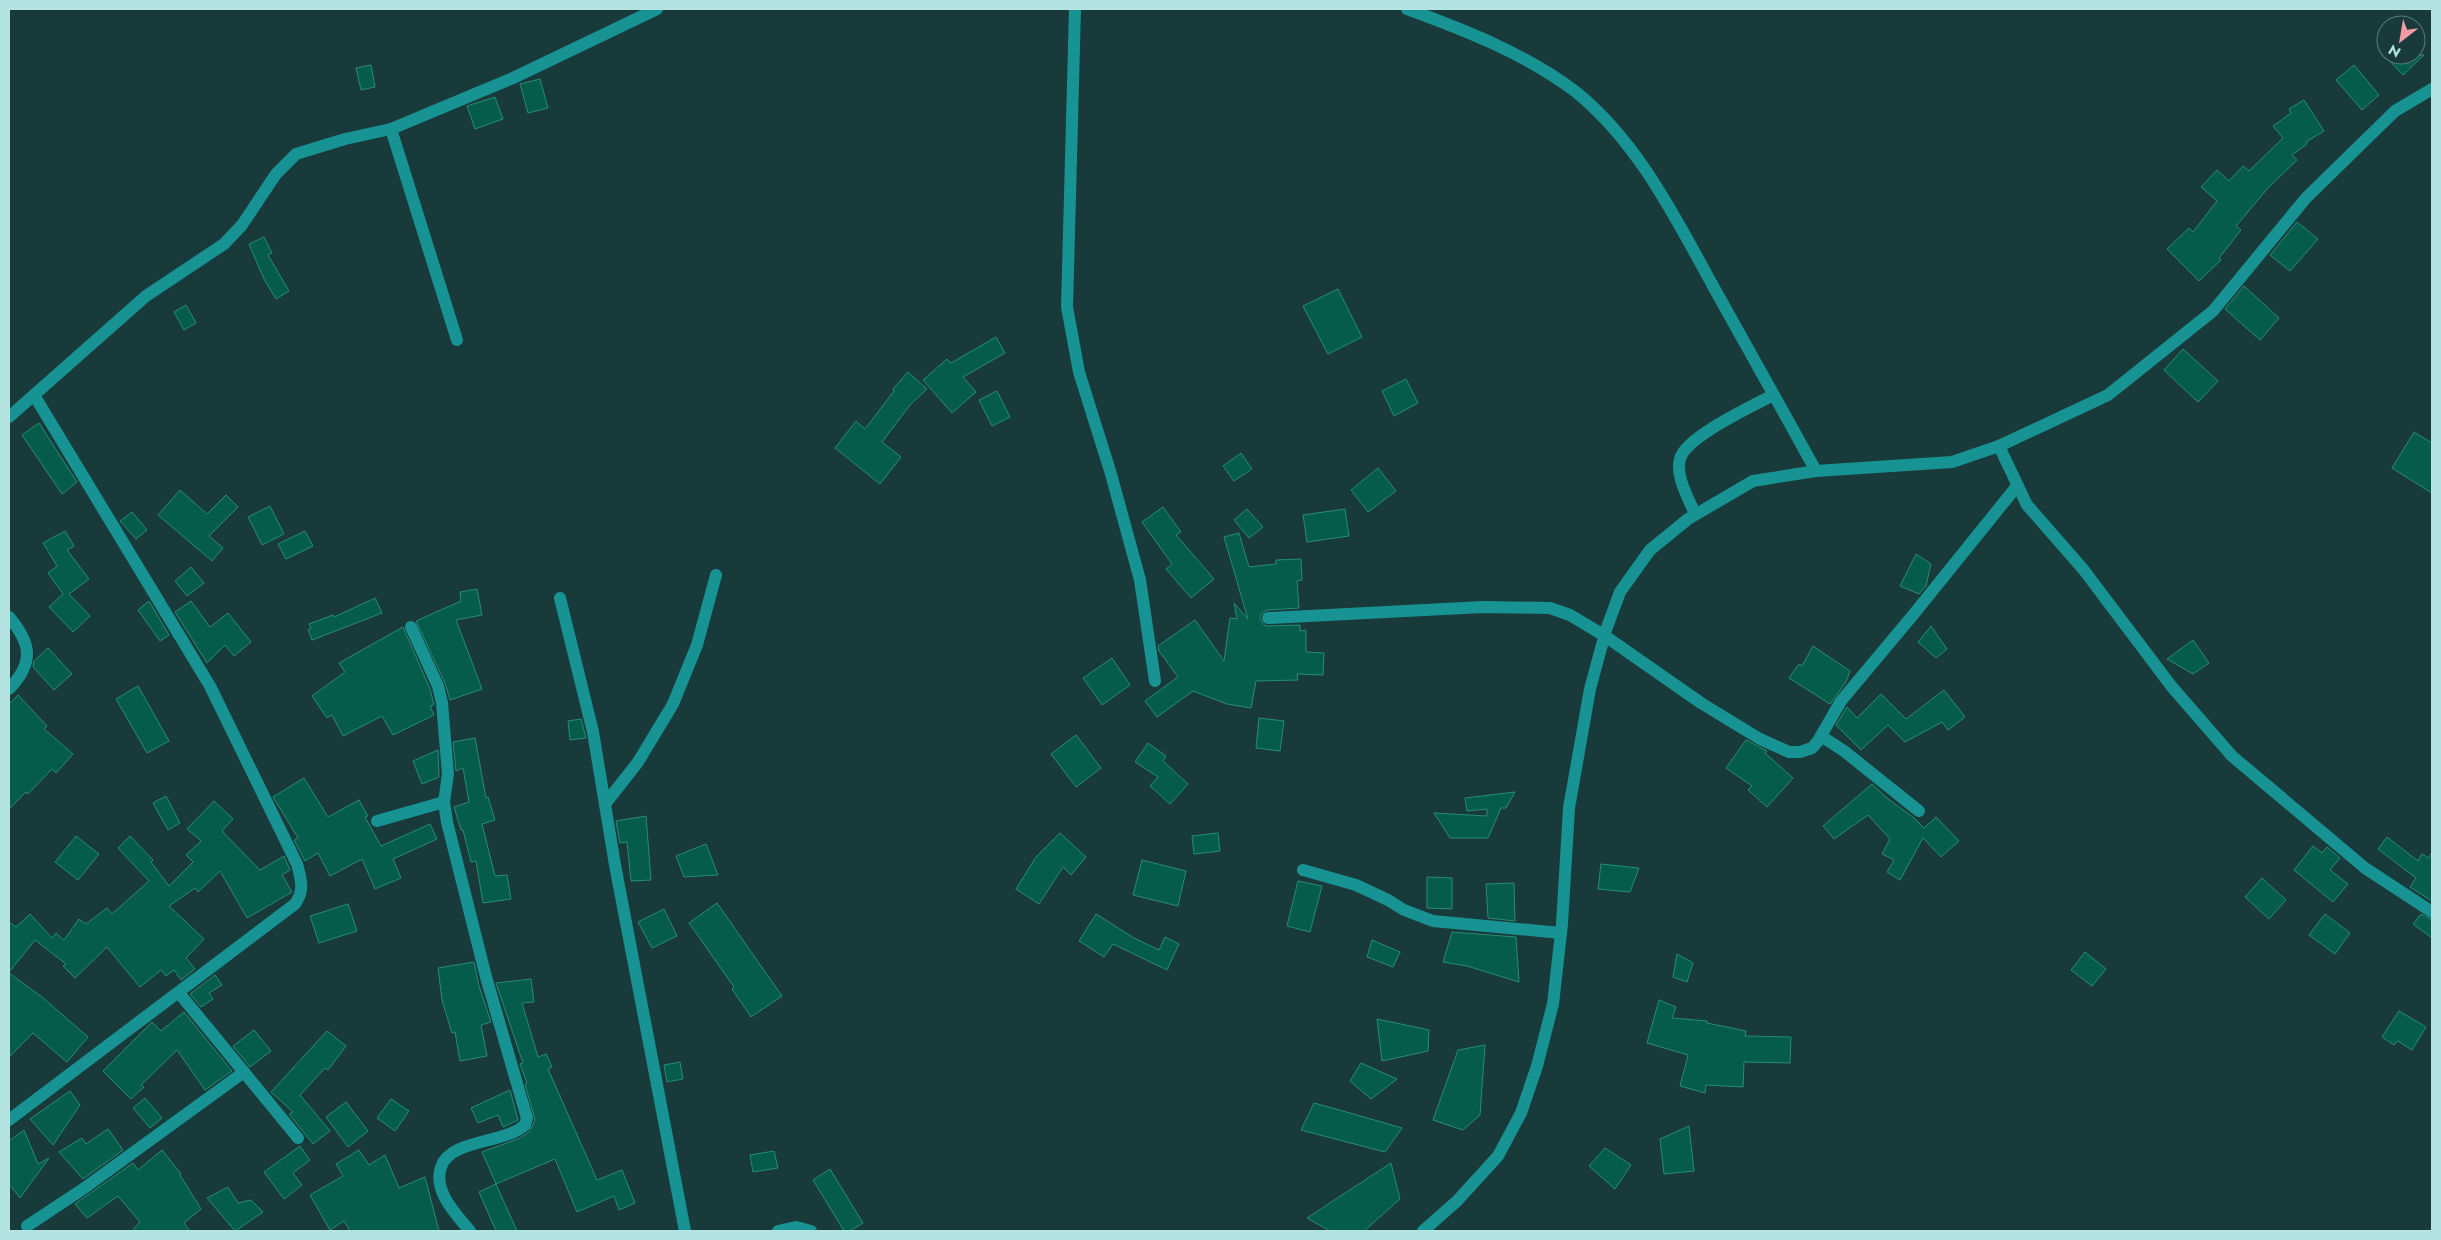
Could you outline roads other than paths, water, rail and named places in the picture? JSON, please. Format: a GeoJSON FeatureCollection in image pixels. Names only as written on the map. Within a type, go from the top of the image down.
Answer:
{"type":"FeatureCollection","features":[{"type":"Feature","properties":{"kind":"street"},"geometry":{"type":"LineString","coordinates":[[9,417],[146,296],[224,244],[242,224],[276,174],[296,154],[345,138],[391,129],[512,78],[656,9]]}},
{"type":"Feature","properties":{"kind":"street"},"geometry":{"type":"LineString","coordinates":[[1075,9],[1067,292],[1070,325],[1079,372],[1111,474],[1138,572],[1155,681]]}},
{"type":"Feature","properties":{"kind":"street"},"geometry":{"type":"LineString","coordinates":[[1407,9],[1501,47],[1542,69],[1576,93],[1622,138],[1651,177],[1816,471]]}},
{"type":"Feature","properties":{"kind":"street"},"geometry":{"type":"LineString","coordinates":[[1423,1231],[1457,1200],[1498,1156],[1521,1113],[1537,1066],[1553,1004],[1562,933],[1569,808],[1590,689],[1620,592],[1650,550],[1695,514],[1753,481],[1816,471],[1952,462],[1999,446],[2108,395],[2213,311],[2306,198],[2395,111],[2432,89]]}},
{"type":"Feature","properties":{"kind":"street"},"geometry":{"type":"LineString","coordinates":[[391,129],[457,340]]}},
{"type":"Feature","properties":{"kind":"street"},"geometry":{"type":"LineString","coordinates":[[9,1120],[296,904],[302,894],[302,884],[297,864],[210,686],[34,395]]}},
{"type":"Feature","properties":{"kind":"street"},"geometry":{"type":"LineString","coordinates":[[1695,514],[1680,470],[1679,460],[1682,453],[1703,434],[1773,395]]}},
{"type":"Feature","properties":{"kind":"street"},"geometry":{"type":"LineString","coordinates":[[1999,446],[2017,486],[2033,514],[2083,569],[2167,680],[2232,756],[2365,868],[2432,912]]}},
{"type":"Feature","properties":{"kind":"street"},"geometry":{"type":"LineString","coordinates":[[1268,618],[1515,606],[1550,608],[1605,636],[1701,703],[1779,748],[1790,752],[1800,752],[1812,748],[1841,701],[2017,486]]}},
{"type":"Feature","properties":{"kind":"street"},"geometry":{"type":"LineString","coordinates":[[605,804],[638,762],[673,704],[697,645],[716,575]]}},
{"type":"Feature","properties":{"kind":"street"},"geometry":{"type":"LineString","coordinates":[[560,598],[594,732],[618,885],[685,1231]]}},
{"type":"Feature","properties":{"kind":"street"},"geometry":{"type":"LineString","coordinates":[[9,617],[24,641],[28,654],[26,668],[9,689]]}},
{"type":"Feature","properties":{"kind":"street"},"geometry":{"type":"LineString","coordinates":[[411,627],[435,679],[442,703],[448,774],[444,802],[486,978],[526,1118],[526,1125],[515,1133],[462,1148],[448,1154],[443,1162],[438,1175],[441,1189],[447,1203],[470,1231]]}},
{"type":"Feature","properties":{"kind":"street"},"geometry":{"type":"LineString","coordinates":[[1821,736],[1844,751],[1919,811]]}},
{"type":"Feature","properties":{"kind":"street"},"geometry":{"type":"LineString","coordinates":[[376,821],[444,802]]}},
{"type":"Feature","properties":{"kind":"street"},"geometry":{"type":"LineString","coordinates":[[1303,870],[1356,885],[1404,910],[1434,920],[1562,933]]}},
{"type":"Feature","properties":{"kind":"street"},"geometry":{"type":"LineString","coordinates":[[178,993],[298,1138]]}},
{"type":"Feature","properties":{"kind":"street"},"geometry":{"type":"LineString","coordinates":[[27,1226],[82,1190],[244,1072]]}},
{"type":"Feature","properties":{"kind":"street"},"geometry":{"type":"LineString","coordinates":[[778,1231],[796,1227],[811,1231]]}}]}
